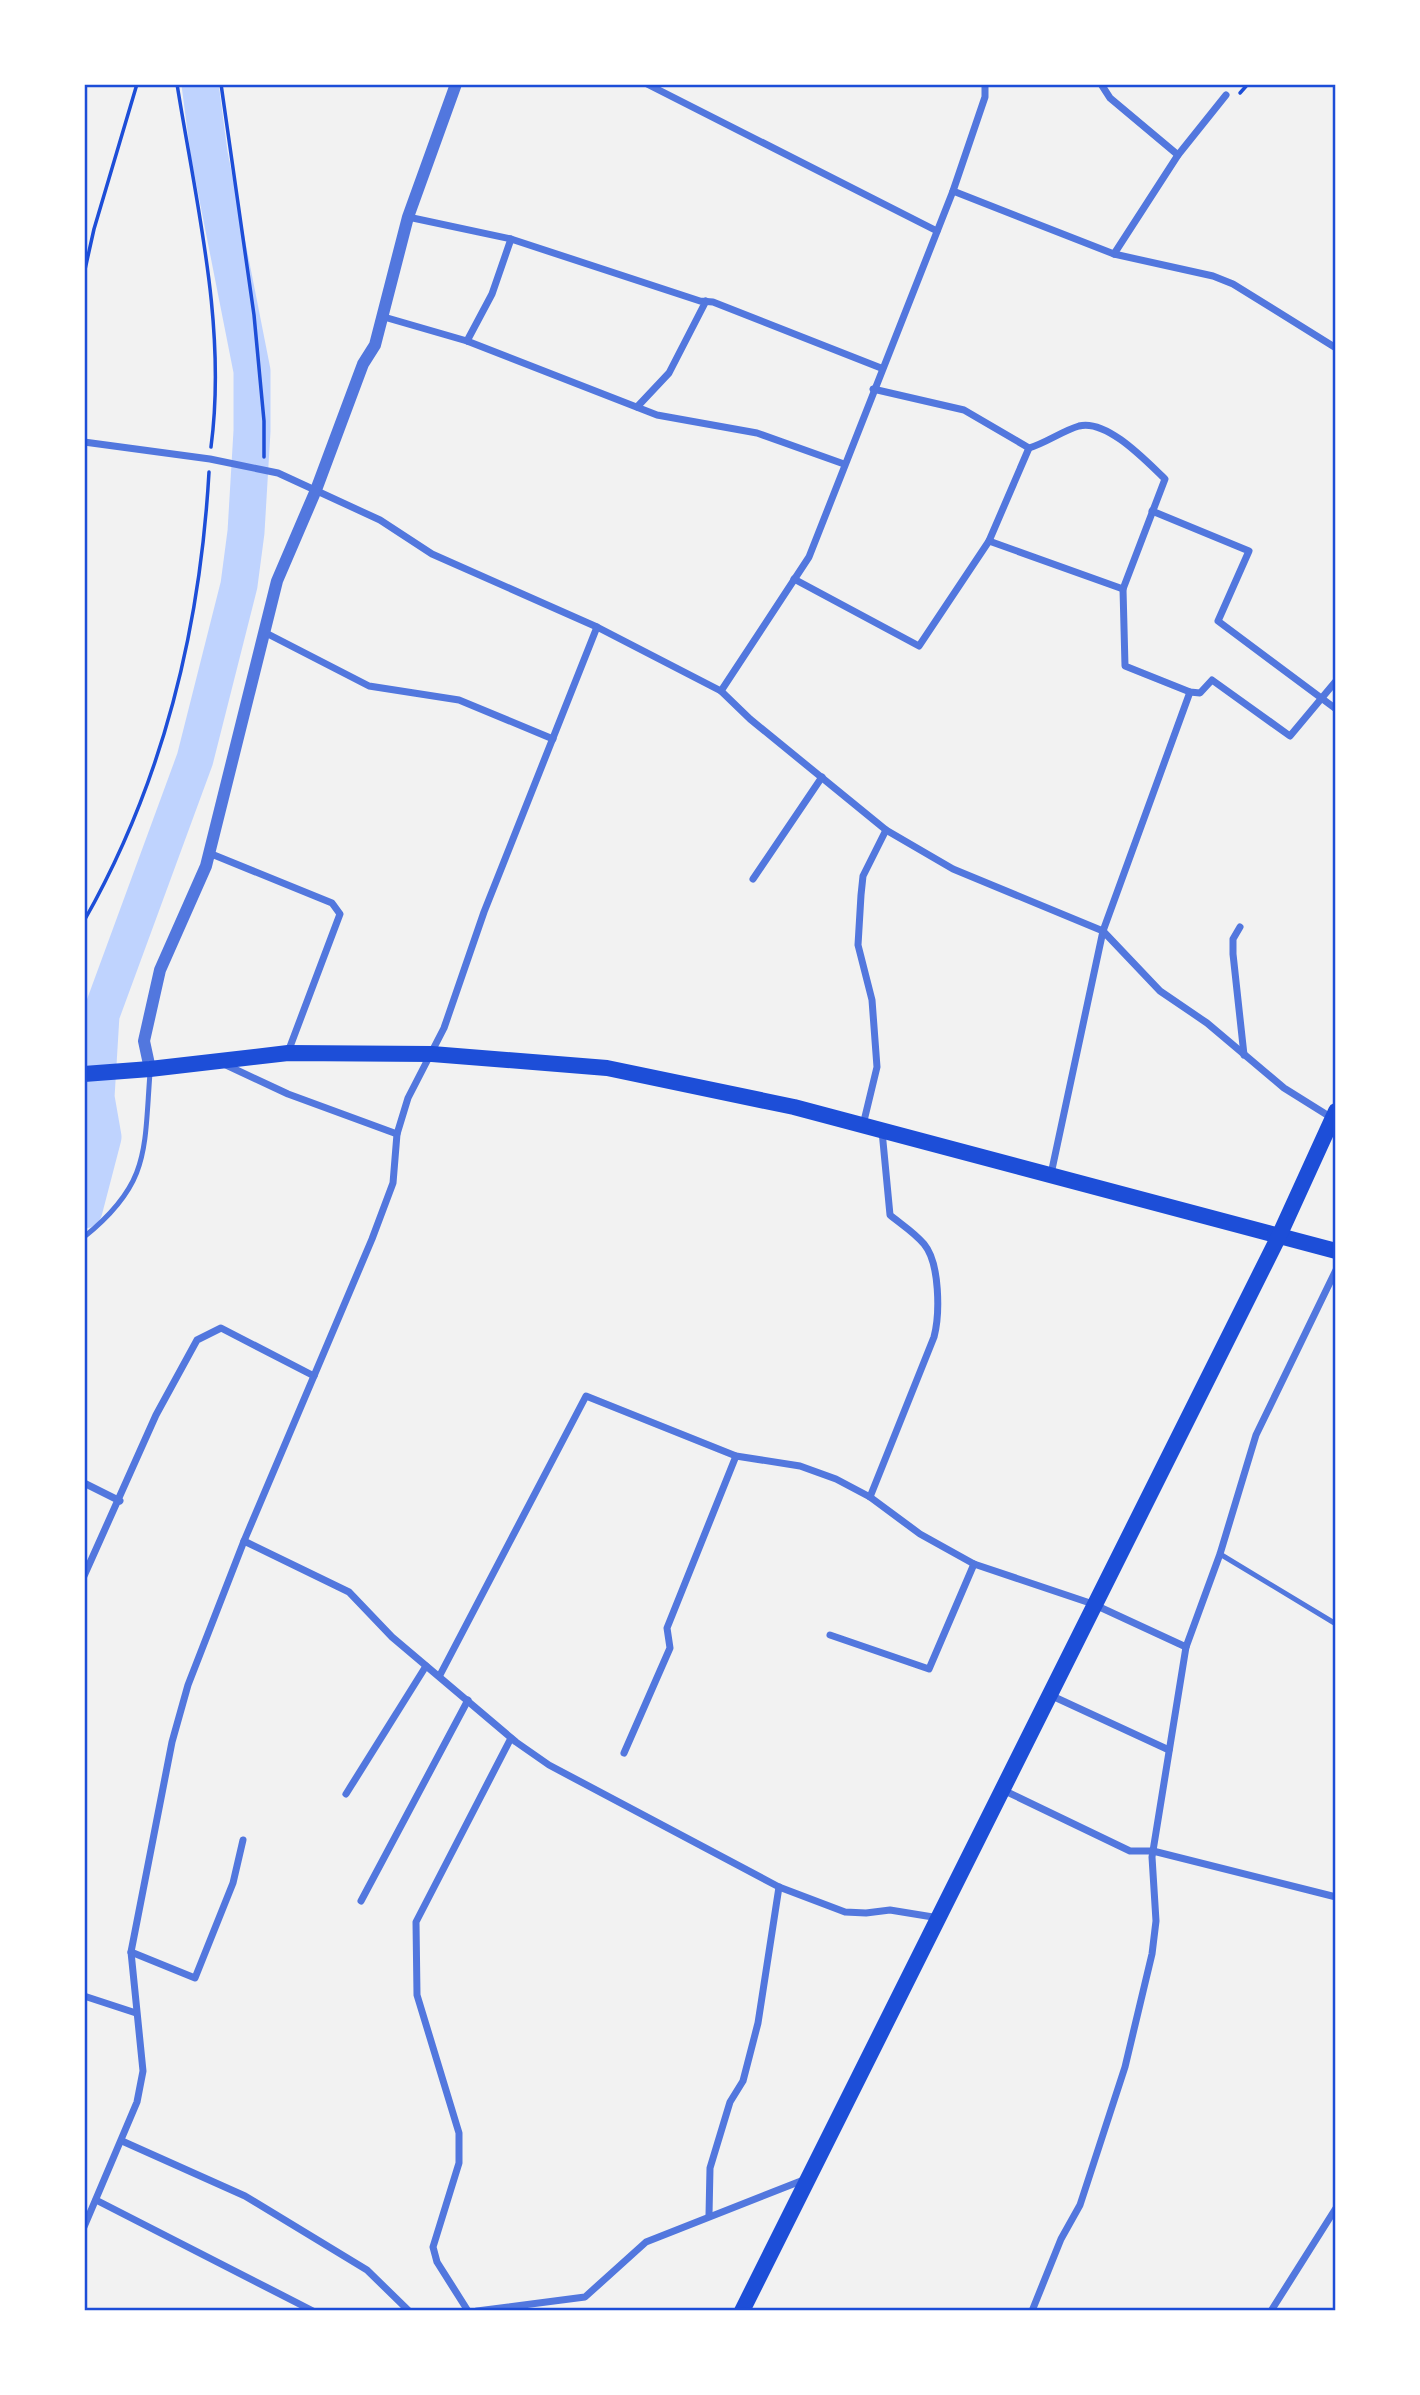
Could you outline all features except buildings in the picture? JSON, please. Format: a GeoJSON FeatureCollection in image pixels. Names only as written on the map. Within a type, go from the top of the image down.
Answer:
{"type":"FeatureCollection","features":[{"type":"Feature","properties":{"kind":"main road"},"geometry":{"type":"LineString","coordinates":[[84,1074],[150,1069],[288,1052],[432,1054],[607,1068],[863,1125],[1336,1251]]}},
{"type":"Feature","properties":{"kind":"main road"},"geometry":{"type":"LineString","coordinates":[[742,2311],[940,1918],[1093,1604],[1279,1237],[1333,1122]]}},
{"type":"Feature","properties":{"kind":"street"},"geometry":{"type":"LineString","coordinates":[[150,1069],[144,1041],[160,970],[199,884],[209,853],[277,581],[316,490],[363,364],[375,345],[408,218],[456,84]]}},
{"type":"Feature","properties":{"kind":"street"},"geometry":{"type":"LineString","coordinates":[[647,84],[937,231]]}},
{"type":"Feature","properties":{"kind":"street"},"geometry":{"type":"LineString","coordinates":[[722,691],[808,557],[953,191],[985,97],[985,84]]}},
{"type":"Feature","properties":{"kind":"street"},"geometry":{"type":"LineString","coordinates":[[1101,84],[1110,98],[1178,156]]}},
{"type":"Feature","properties":{"kind":"street"},"geometry":{"type":"LineString","coordinates":[[1114,254],[1178,156],[1226,95]]}},
{"type":"Feature","properties":{"kind":"street"},"geometry":{"type":"LineString","coordinates":[[953,191],[1114,254],[1213,276],[1233,284],[1336,348]]}},
{"type":"Feature","properties":{"kind":"street"},"geometry":{"type":"LineString","coordinates":[[408,218],[511,239],[706,301],[881,368]]}},
{"type":"Feature","properties":{"kind":"street"},"geometry":{"type":"LineString","coordinates":[[467,341],[492,294],[511,239]]}},
{"type":"Feature","properties":{"kind":"street"},"geometry":{"type":"LineString","coordinates":[[638,407],[669,373],[706,301]]}},
{"type":"Feature","properties":{"kind":"street"},"geometry":{"type":"LineString","coordinates":[[384,317],[467,341],[657,415],[757,433],[845,464]]}},
{"type":"Feature","properties":{"kind":"street"},"geometry":{"type":"LineString","coordinates":[[873,389],[964,410],[1029,448]]}},
{"type":"Feature","properties":{"kind":"street"},"geometry":{"type":"LineString","coordinates":[[794,579],[919,646],[989,541],[1029,448],[1079,426],[1093,426],[1128,445],[1165,479],[1123,589],[1125,666],[1190,692],[1200,693],[1212,680],[1290,736],[1336,681]]}},
{"type":"Feature","properties":{"kind":"street"},"geometry":{"type":"LineString","coordinates":[[84,442],[210,459],[264,470],[316,490],[380,520],[432,554],[597,627],[722,691],[750,719],[886,830],[953,869],[1103,931],[1160,991],[1207,1023],[1284,1088],[1333,1122]]}},
{"type":"Feature","properties":{"kind":"street"},"geometry":{"type":"LineString","coordinates":[[1152,511],[1249,551],[1218,621],[1336,709]]}},
{"type":"Feature","properties":{"kind":"street"},"geometry":{"type":"LineString","coordinates":[[989,541],[1123,589]]}},
{"type":"Feature","properties":{"kind":"street"},"geometry":{"type":"LineString","coordinates":[[84,2227],[136,2102],[144,2071],[131,1952],[172,1742],[188,1685],[244,1541],[393,1183],[397,1134],[408,1098],[422,1066],[432,1054],[597,627]]}},
{"type":"Feature","properties":{"kind":"street"},"geometry":{"type":"LineString","coordinates":[[264,632],[369,686],[459,700],[553,739]]}},
{"type":"Feature","properties":{"kind":"street"},"geometry":{"type":"LineString","coordinates":[[1051,1175],[1103,931],[1190,692]]}},
{"type":"Feature","properties":{"kind":"street"},"geometry":{"type":"LineString","coordinates":[[753,879],[822,777]]}},
{"type":"Feature","properties":{"kind":"street"},"geometry":{"type":"LineString","coordinates":[[863,1125],[877,1067],[872,1000],[858,945],[860,895],[863,877],[886,830]]}},
{"type":"Feature","properties":{"kind":"street"},"geometry":{"type":"LineString","coordinates":[[209,853],[332,903],[340,914],[288,1052]]}},
{"type":"Feature","properties":{"kind":"street"},"geometry":{"type":"LineString","coordinates":[[1240,928],[1233,939],[1233,954],[1244,1055]]}},
{"type":"Feature","properties":{"kind":"street"},"geometry":{"type":"LineString","coordinates":[[216,1060],[288,1094],[397,1134]]}},
{"type":"Feature","properties":{"kind":"street"},"geometry":{"type":"LineString","coordinates":[[870,1497],[939,1317],[933,1265],[925,1245],[890,1215],[881,1130]]}},
{"type":"Feature","properties":{"kind":"street"},"geometry":{"type":"LineString","coordinates":[[1032,2311],[1061,2239],[1080,2205],[1125,2067],[1152,1954],[1156,1921],[1153,1851],[1186,1647],[1220,1554],[1256,1435],[1336,1270]]}},
{"type":"Feature","properties":{"kind":"street"},"geometry":{"type":"LineString","coordinates":[[84,1576],[120,1501],[156,1415],[197,1339],[221,1328],[314,1376]]}},
{"type":"Feature","properties":{"kind":"street"},"geometry":{"type":"LineString","coordinates":[[440,1675],[586,1396],[736,1457],[800,1466],[836,1479],[870,1497],[920,1534],[974,1564],[1093,1604],[1186,1647]]}},
{"type":"Feature","properties":{"kind":"street"},"geometry":{"type":"LineString","coordinates":[[624,1753],[670,1648],[667,1628],[736,1457]]}},
{"type":"Feature","properties":{"kind":"street"},"geometry":{"type":"LineString","coordinates":[[84,1483],[120,1501]]}},
{"type":"Feature","properties":{"kind":"street"},"geometry":{"type":"LineString","coordinates":[[244,1541],[349,1592],[392,1637],[511,1738],[550,1765],[779,1887],[845,1912],[890,1910],[940,1918]]}},
{"type":"Feature","properties":{"kind":"street"},"geometry":{"type":"LineString","coordinates":[[830,1635],[929,1669],[974,1564]]}},
{"type":"Feature","properties":{"kind":"street"},"geometry":{"type":"LineString","coordinates":[[346,1794],[426,1666]]}},
{"type":"Feature","properties":{"kind":"street"},"geometry":{"type":"LineString","coordinates":[[1049,1694],[1170,1750]]}},
{"type":"Feature","properties":{"kind":"street"},"geometry":{"type":"LineString","coordinates":[[361,1901],[468,1700]]}},
{"type":"Feature","properties":{"kind":"street"},"geometry":{"type":"LineString","coordinates":[[468,2311],[437,2262],[433,2247],[459,2163],[459,2133],[417,1995],[415,1923],[511,1738]]}},
{"type":"Feature","properties":{"kind":"street"},"geometry":{"type":"LineString","coordinates":[[1002,1789],[1130,1852],[1153,1851],[1336,1897]]}},
{"type":"Feature","properties":{"kind":"street"},"geometry":{"type":"LineString","coordinates":[[131,1952],[195,1979],[233,1883],[243,1840]]}},
{"type":"Feature","properties":{"kind":"street"},"geometry":{"type":"LineString","coordinates":[[709,2215],[710,2168],[730,2102],[743,2081],[758,2022],[779,1887]]}},
{"type":"Feature","properties":{"kind":"street"},"geometry":{"type":"LineString","coordinates":[[84,1996],[136,2013]]}},
{"type":"Feature","properties":{"kind":"street"},"geometry":{"type":"LineString","coordinates":[[121,2141],[245,2196],[367,2270],[409,2311]]}},
{"type":"Feature","properties":{"kind":"street"},"geometry":{"type":"LineString","coordinates":[[477,2311],[585,2297],[646,2242],[808,2178]]}},
{"type":"Feature","properties":{"kind":"street"},"geometry":{"type":"LineString","coordinates":[[96,2200],[313,2311]]}},
{"type":"Feature","properties":{"kind":"street"},"geometry":{"type":"LineString","coordinates":[[1271,2311],[1336,2208]]}},
{"type":"Feature","properties":{"kind":"lane"},"geometry":{"type":"LineString","coordinates":[[84,1237],[106,1219],[128,1194],[142,1161],[150,1069]]}},
{"type":"Feature","properties":{"kind":"lane"},"geometry":{"type":"LineString","coordinates":[[1220,1554],[1336,1624]]}},
{"type":"Feature","properties":{"kind":"path"},"geometry":{"type":"LineString","coordinates":[[84,274],[93,229],[136,84]]}},
{"type":"Feature","properties":{"kind":"path"},"geometry":{"type":"LineString","coordinates":[[84,921],[111,871],[151,776],[177,698],[199,586],[217,404],[216,346],[177,84]]}},
{"type":"Feature","properties":{"kind":"path"},"geometry":{"type":"LineString","coordinates":[[221,84],[254,315],[264,421],[264,470]]}},
{"type":"Feature","properties":{"kind":"waterway"},"geometry":{"type":"LineString","coordinates":[[84,1210],[103,1137],[96,1097],[101,1015],[195,759],[239,585],[246,532],[252,431],[252,371],[209,153],[200,84]]}}]}
